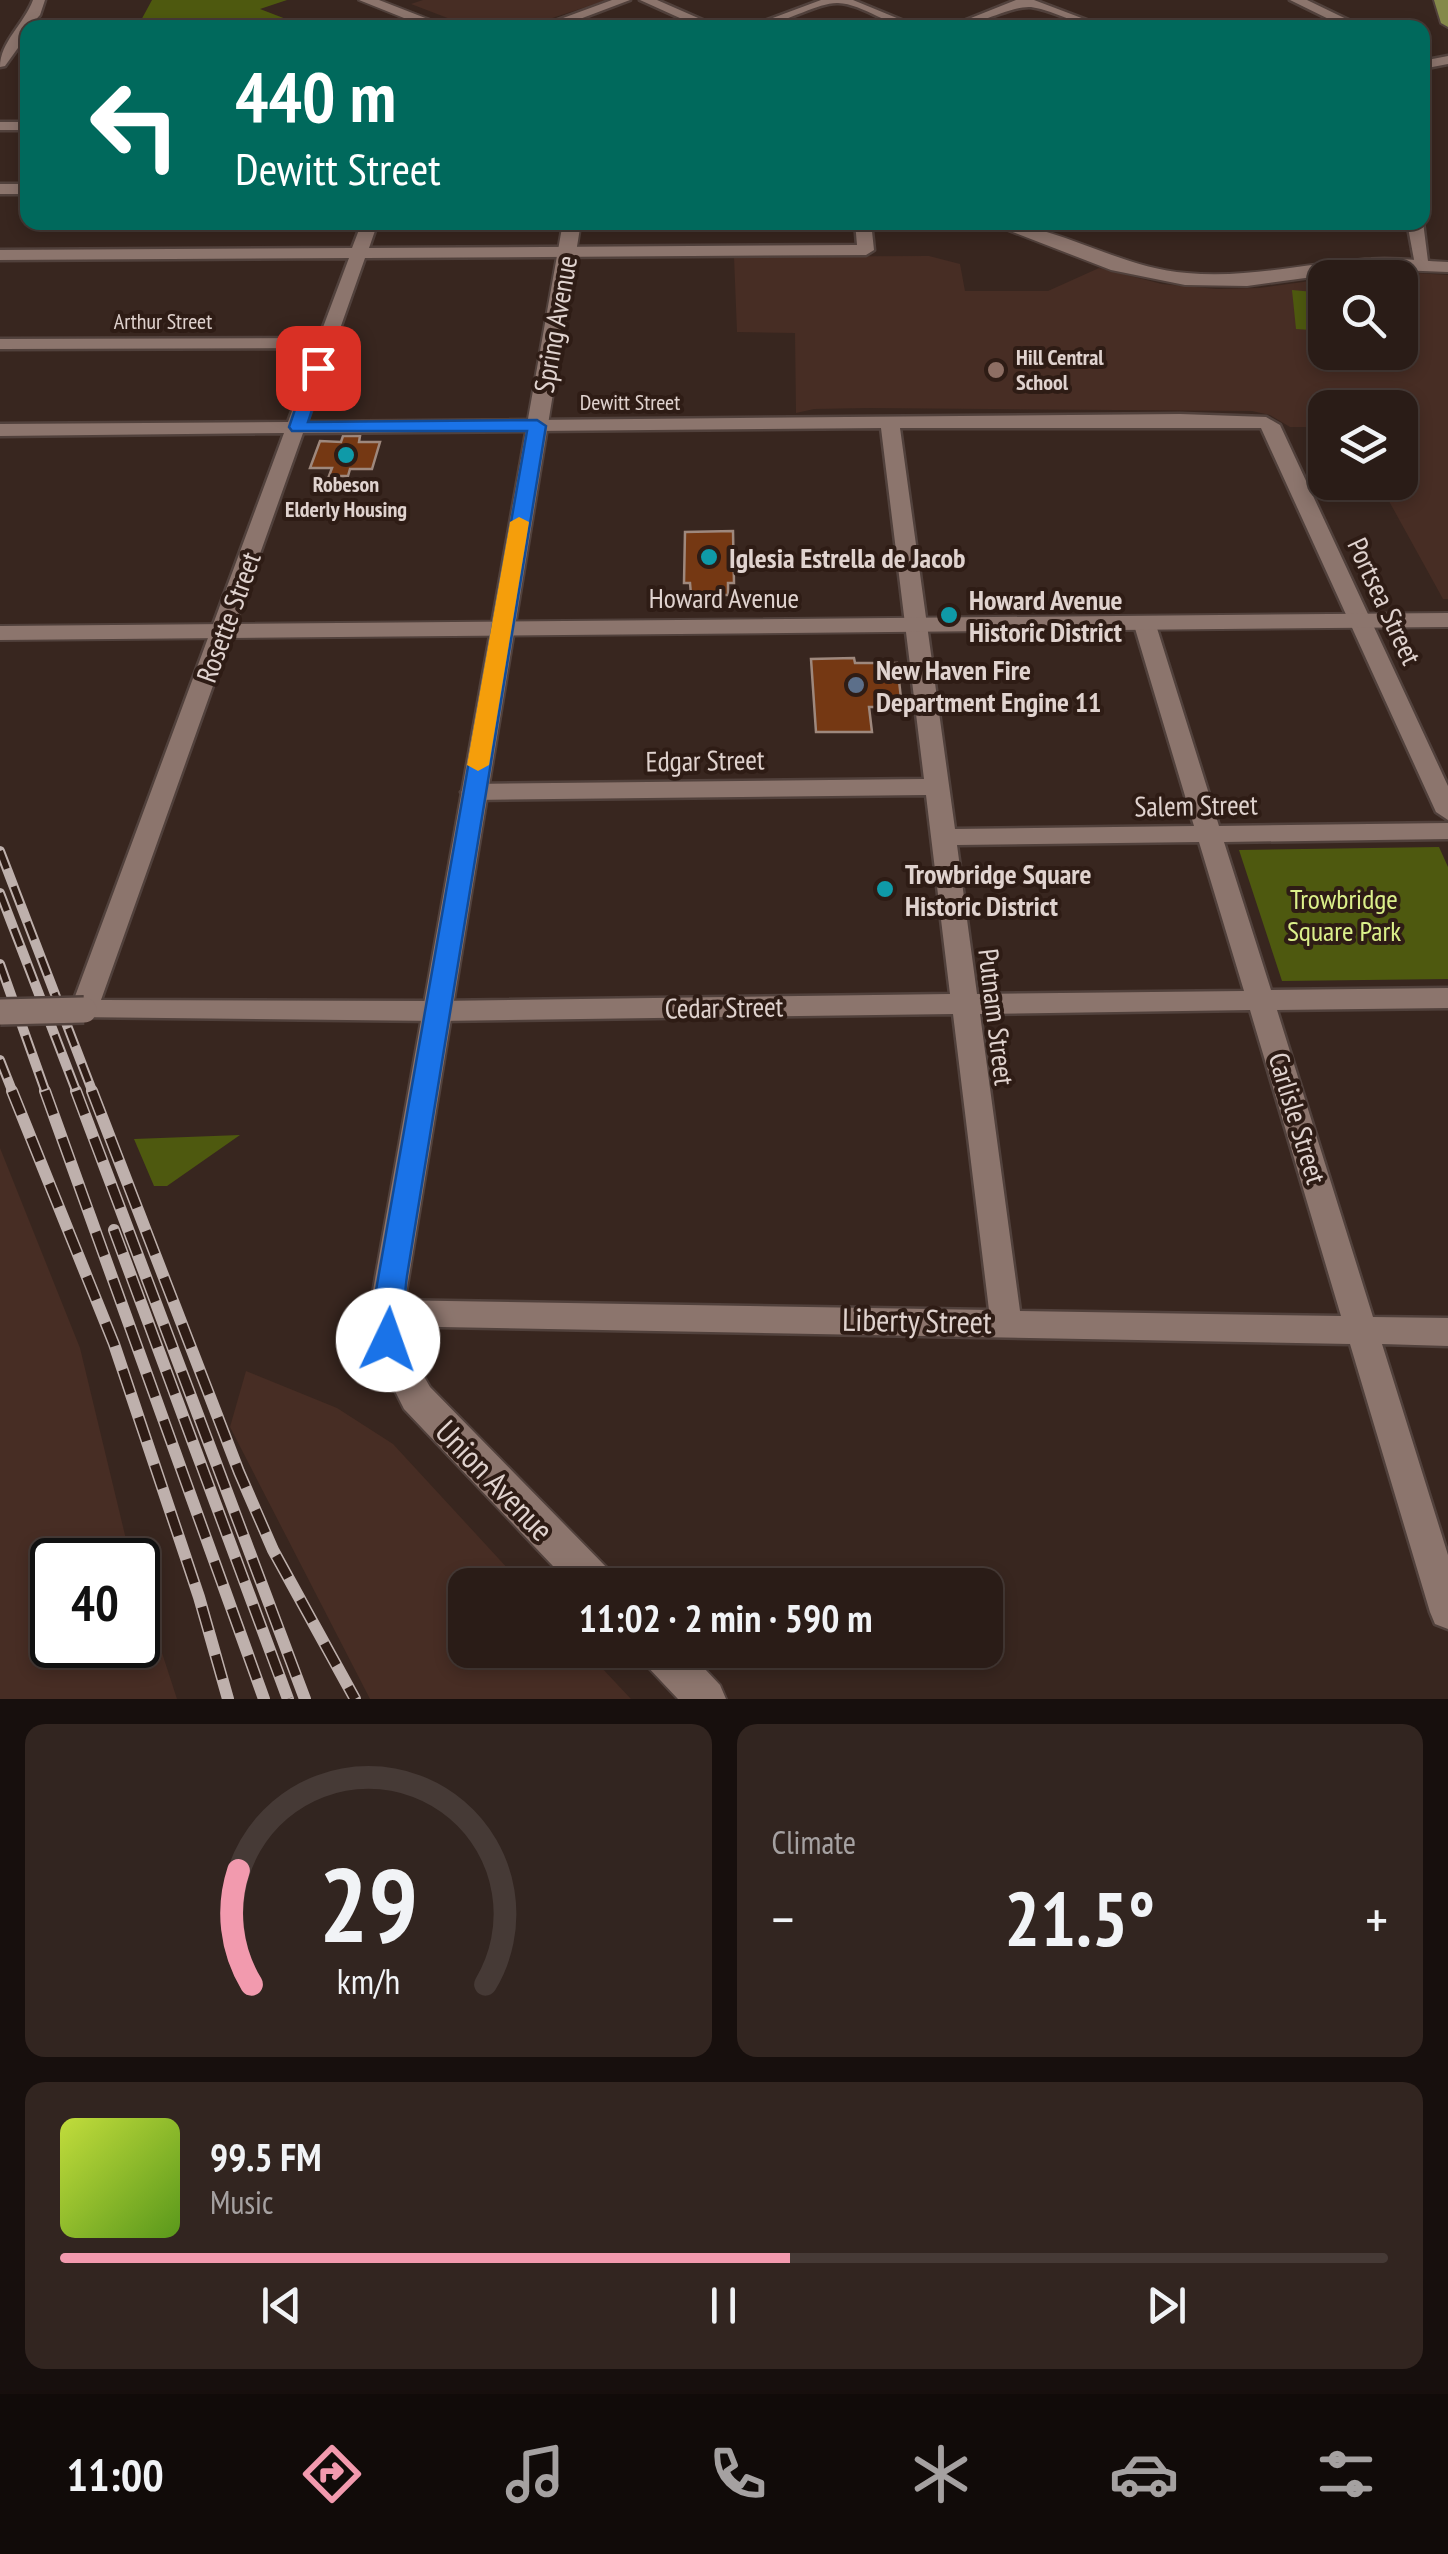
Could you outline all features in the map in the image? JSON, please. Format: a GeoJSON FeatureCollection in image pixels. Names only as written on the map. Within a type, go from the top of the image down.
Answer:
{"type":"FeatureCollection","features":[{"type":"Feature","properties":{"kind":"main road"},"geometry":{"type":"LineString","coordinates":[[366,0],[422,20]]}},
{"type":"Feature","properties":{"kind":"main road"},"geometry":{"type":"LineString","coordinates":[[1442,0],[1448,22]]}},
{"type":"Feature","properties":{"kind":"main road","name":"Spring Avenue"},"geometry":{"type":"LineString","coordinates":[[386,1313],[571,230]]}},
{"type":"Feature","properties":{"kind":"main road"},"geometry":{"type":"LineString","coordinates":[[1017,230],[1117,266],[1185,279],[1248,280],[1352,265],[1448,267]]}},
{"type":"Feature","properties":{"kind":"main road","name":"Howard Avenue"},"geometry":{"type":"LineString","coordinates":[[0,633],[1448,620]]}},
{"type":"Feature","properties":{"kind":"main road","name":"Union Avenue"},"geometry":{"type":"LineString","coordinates":[[386,1313],[395,1362],[417,1398],[581,1568]]}},
{"type":"Feature","properties":{"kind":"main road"},"geometry":{"type":"LineString","coordinates":[[676,1668],[706,1699]]}},
{"type":"Feature","properties":{"kind":"street"},"geometry":{"type":"LineString","coordinates":[[565,20],[624,0]]}},
{"type":"Feature","properties":{"kind":"street"},"geometry":{"type":"LineString","coordinates":[[646,0],[695,20]]}},
{"type":"Feature","properties":{"kind":"street"},"geometry":{"type":"LineString","coordinates":[[775,20],[834,0]]}},
{"type":"Feature","properties":{"kind":"street"},"geometry":{"type":"LineString","coordinates":[[841,0],[894,20]]}},
{"type":"Feature","properties":{"kind":"street"},"geometry":{"type":"LineString","coordinates":[[1296,0],[1341,20]]}},
{"type":"Feature","properties":{"kind":"street"},"geometry":{"type":"LineString","coordinates":[[974,20],[1025,1],[1079,20]]}},
{"type":"Feature","properties":{"kind":"street"},"geometry":{"type":"LineString","coordinates":[[1,61],[20,35]]}},
{"type":"Feature","properties":{"kind":"street","name":"Rosette Street"},"geometry":{"type":"LineString","coordinates":[[87,1007],[367,230]]}},
{"type":"Feature","properties":{"kind":"street"},"geometry":{"type":"LineString","coordinates":[[0,256],[866,250],[864,230]]}},
{"type":"Feature","properties":{"kind":"street"},"geometry":{"type":"LineString","coordinates":[[1416,230],[1423,265]]}},
{"type":"Feature","properties":{"kind":"street","name":"Arthur Street"},"geometry":{"type":"LineString","coordinates":[[0,344],[326,343]]}},
{"type":"Feature","properties":{"kind":"street","name":"Dewitt Street"},"geometry":{"type":"LineString","coordinates":[[0,430],[1260,421]]}},
{"type":"Feature","properties":{"kind":"street","name":"Portsea Street"},"geometry":{"type":"LineString","coordinates":[[1260,421],[1274,429],[1448,812]]}},
{"type":"Feature","properties":{"kind":"street","name":"Putnam Street"},"geometry":{"type":"LineString","coordinates":[[890,423],[1006,1322]]}},
{"type":"Feature","properties":{"kind":"street","name":"Carlisle Street"},"geometry":{"type":"LineString","coordinates":[[1144,625],[1448,1612]]}},
{"type":"Feature","properties":{"kind":"street","name":"Edgar Street"},"geometry":{"type":"LineString","coordinates":[[474,792],[938,788]]}},
{"type":"Feature","properties":{"kind":"street","name":"Salem Street"},"geometry":{"type":"LineString","coordinates":[[945,837],[1448,831]]}},
{"type":"Feature","properties":{"kind":"street","name":"Cedar Street"},"geometry":{"type":"LineString","coordinates":[[0,1012],[87,1007],[438,1011],[1448,998]]}},
{"type":"Feature","properties":{"kind":"street","name":"Liberty Street"},"geometry":{"type":"LineString","coordinates":[[386,1313],[1448,1332]]}},
{"type":"Feature","properties":{"kind":"shaded area"},"geometry":{"type":"Polygon","coordinates":[[[423,0],[607,0],[546,20],[453,20],[411,4],[423,0]]]}},
{"type":"Feature","properties":{"kind":"shaded area","name":"Hill Central School"},"geometry":{"type":"Polygon","coordinates":[[[929,256],[960,264],[965,291],[1048,291],[1099,268],[1162,284],[1217,289],[1308,281],[1308,370],[1418,370],[1418,273],[1448,275],[1448,599],[1443,599],[1388,500],[1418,500],[1418,390],[1308,390],[1308,427],[1290,427],[1270,415],[1252,411],[868,408],[796,413],[795,333],[737,332],[734,257],[929,256]]]}},
{"type":"Feature","properties":{"kind":"shaded area"},"geometry":{"type":"Polygon","coordinates":[[[0,1148],[80,1348],[126,1538],[30,1538],[30,1668],[160,1668],[160,1647],[177,1699],[0,1699],[0,1148]]]}},
{"type":"Feature","properties":{"kind":"shaded area"},"geometry":{"type":"Polygon","coordinates":[[[246,1371],[337,1408],[393,1444],[507,1568],[448,1568],[448,1668],[602,1668],[631,1699],[370,1699],[230,1427],[246,1371]]]}},
{"type":"Feature","properties":{"kind":"green space"},"geometry":{"type":"Polygon","coordinates":[[[152,0],[287,0],[260,9],[286,19],[141,20],[152,0]]]}},
{"type":"Feature","properties":{"kind":"green space"},"geometry":{"type":"Polygon","coordinates":[[[1292,290],[1308,291],[1308,330],[1296,329],[1292,290]]]}},
{"type":"Feature","properties":{"kind":"green space","name":"Trowbridge Square Park"},"geometry":{"type":"Polygon","coordinates":[[[1439,847],[1448,867],[1448,979],[1282,981],[1239,850],[1439,847]]]}},
{"type":"Feature","properties":{"kind":"green space"},"geometry":{"type":"Polygon","coordinates":[[[240,1135],[167,1186],[154,1186],[134,1139],[240,1135]]]}},
{"type":"Feature","properties":{"kind":"building","name":"Robeson Elderly Housing"},"geometry":{"type":"Polygon","coordinates":[[[343,436],[360,436],[359,442],[380,442],[372,469],[350,469],[348,476],[329,476],[332,468],[310,468],[320,441],[341,442],[343,436]]]}},
{"type":"Feature","properties":{"kind":"building","name":"Iglesia Estrella de Jacob"},"geometry":{"type":"Polygon","coordinates":[[[733,531],[734,583],[728,583],[728,595],[691,595],[690,583],[684,583],[685,532],[733,531]]]}},
{"type":"Feature","properties":{"kind":"building","name":"New Haven Fire Department Engine 11"},"geometry":{"type":"Polygon","coordinates":[[[854,658],[855,663],[897,663],[902,707],[869,707],[872,732],[816,732],[811,659],[854,658]]]}},
{"type":"Feature","properties":{"kind":"railway"},"geometry":{"type":"LineString","coordinates":[[0,851],[93,1093]]}},
{"type":"Feature","properties":{"kind":"railway"},"geometry":{"type":"LineString","coordinates":[[0,893],[77,1093]]}},
{"type":"Feature","properties":{"kind":"railway"},"geometry":{"type":"LineString","coordinates":[[0,964],[46,1093]]}},
{"type":"Feature","properties":{"kind":"railway"},"geometry":{"type":"LineString","coordinates":[[0,1060],[13,1093]]}},
{"type":"Feature","properties":{"kind":"railway"},"geometry":{"type":"LineString","coordinates":[[12,1091],[114,1344],[199,1597],[228,1699]]}},
{"type":"Feature","properties":{"kind":"railway"},"geometry":{"type":"LineString","coordinates":[[45,1091],[264,1699]]}},
{"type":"Feature","properties":{"kind":"railway"},"geometry":{"type":"LineString","coordinates":[[76,1091],[305,1699]]}},
{"type":"Feature","properties":{"kind":"railway"},"geometry":{"type":"LineString","coordinates":[[92,1091],[239,1472],[273,1550],[355,1699]]}},
{"type":"Feature","properties":{"kind":"railway"},"geometry":{"type":"LineString","coordinates":[[114,1230],[288,1699]]}},
{"type":"Feature","properties":{"kind":"slow traffic"},"geometry":{"type":"LineString","coordinates":[[478,765],[519,522]]}},
{"type":"Feature","properties":{"kind":"place","name":"Hill Central School"},"geometry":{"type":"Point","coordinates":[996,370]}},
{"type":"Feature","properties":{"kind":"place","name":"Robeson Elderly Housing"},"geometry":{"type":"Point","coordinates":[346,455]}},
{"type":"Feature","properties":{"kind":"place","name":"Iglesia Estrella de Jacob"},"geometry":{"type":"Point","coordinates":[709,557]}},
{"type":"Feature","properties":{"kind":"place","name":"Howard Avenue Historic District"},"geometry":{"type":"Point","coordinates":[949,615]}},
{"type":"Feature","properties":{"kind":"place","name":"New Haven Fire Department Engine 11"},"geometry":{"type":"Point","coordinates":[856,685]}},
{"type":"Feature","properties":{"kind":"place","name":"Trowbridge Square Historic District"},"geometry":{"type":"Point","coordinates":[885,889]}},
{"type":"Feature","properties":{"kind":"route"},"geometry":{"type":"LineString","coordinates":[[318,368],[298,427],[537,426],[392,1276],[386,1313],[388,1340]]}}]}
